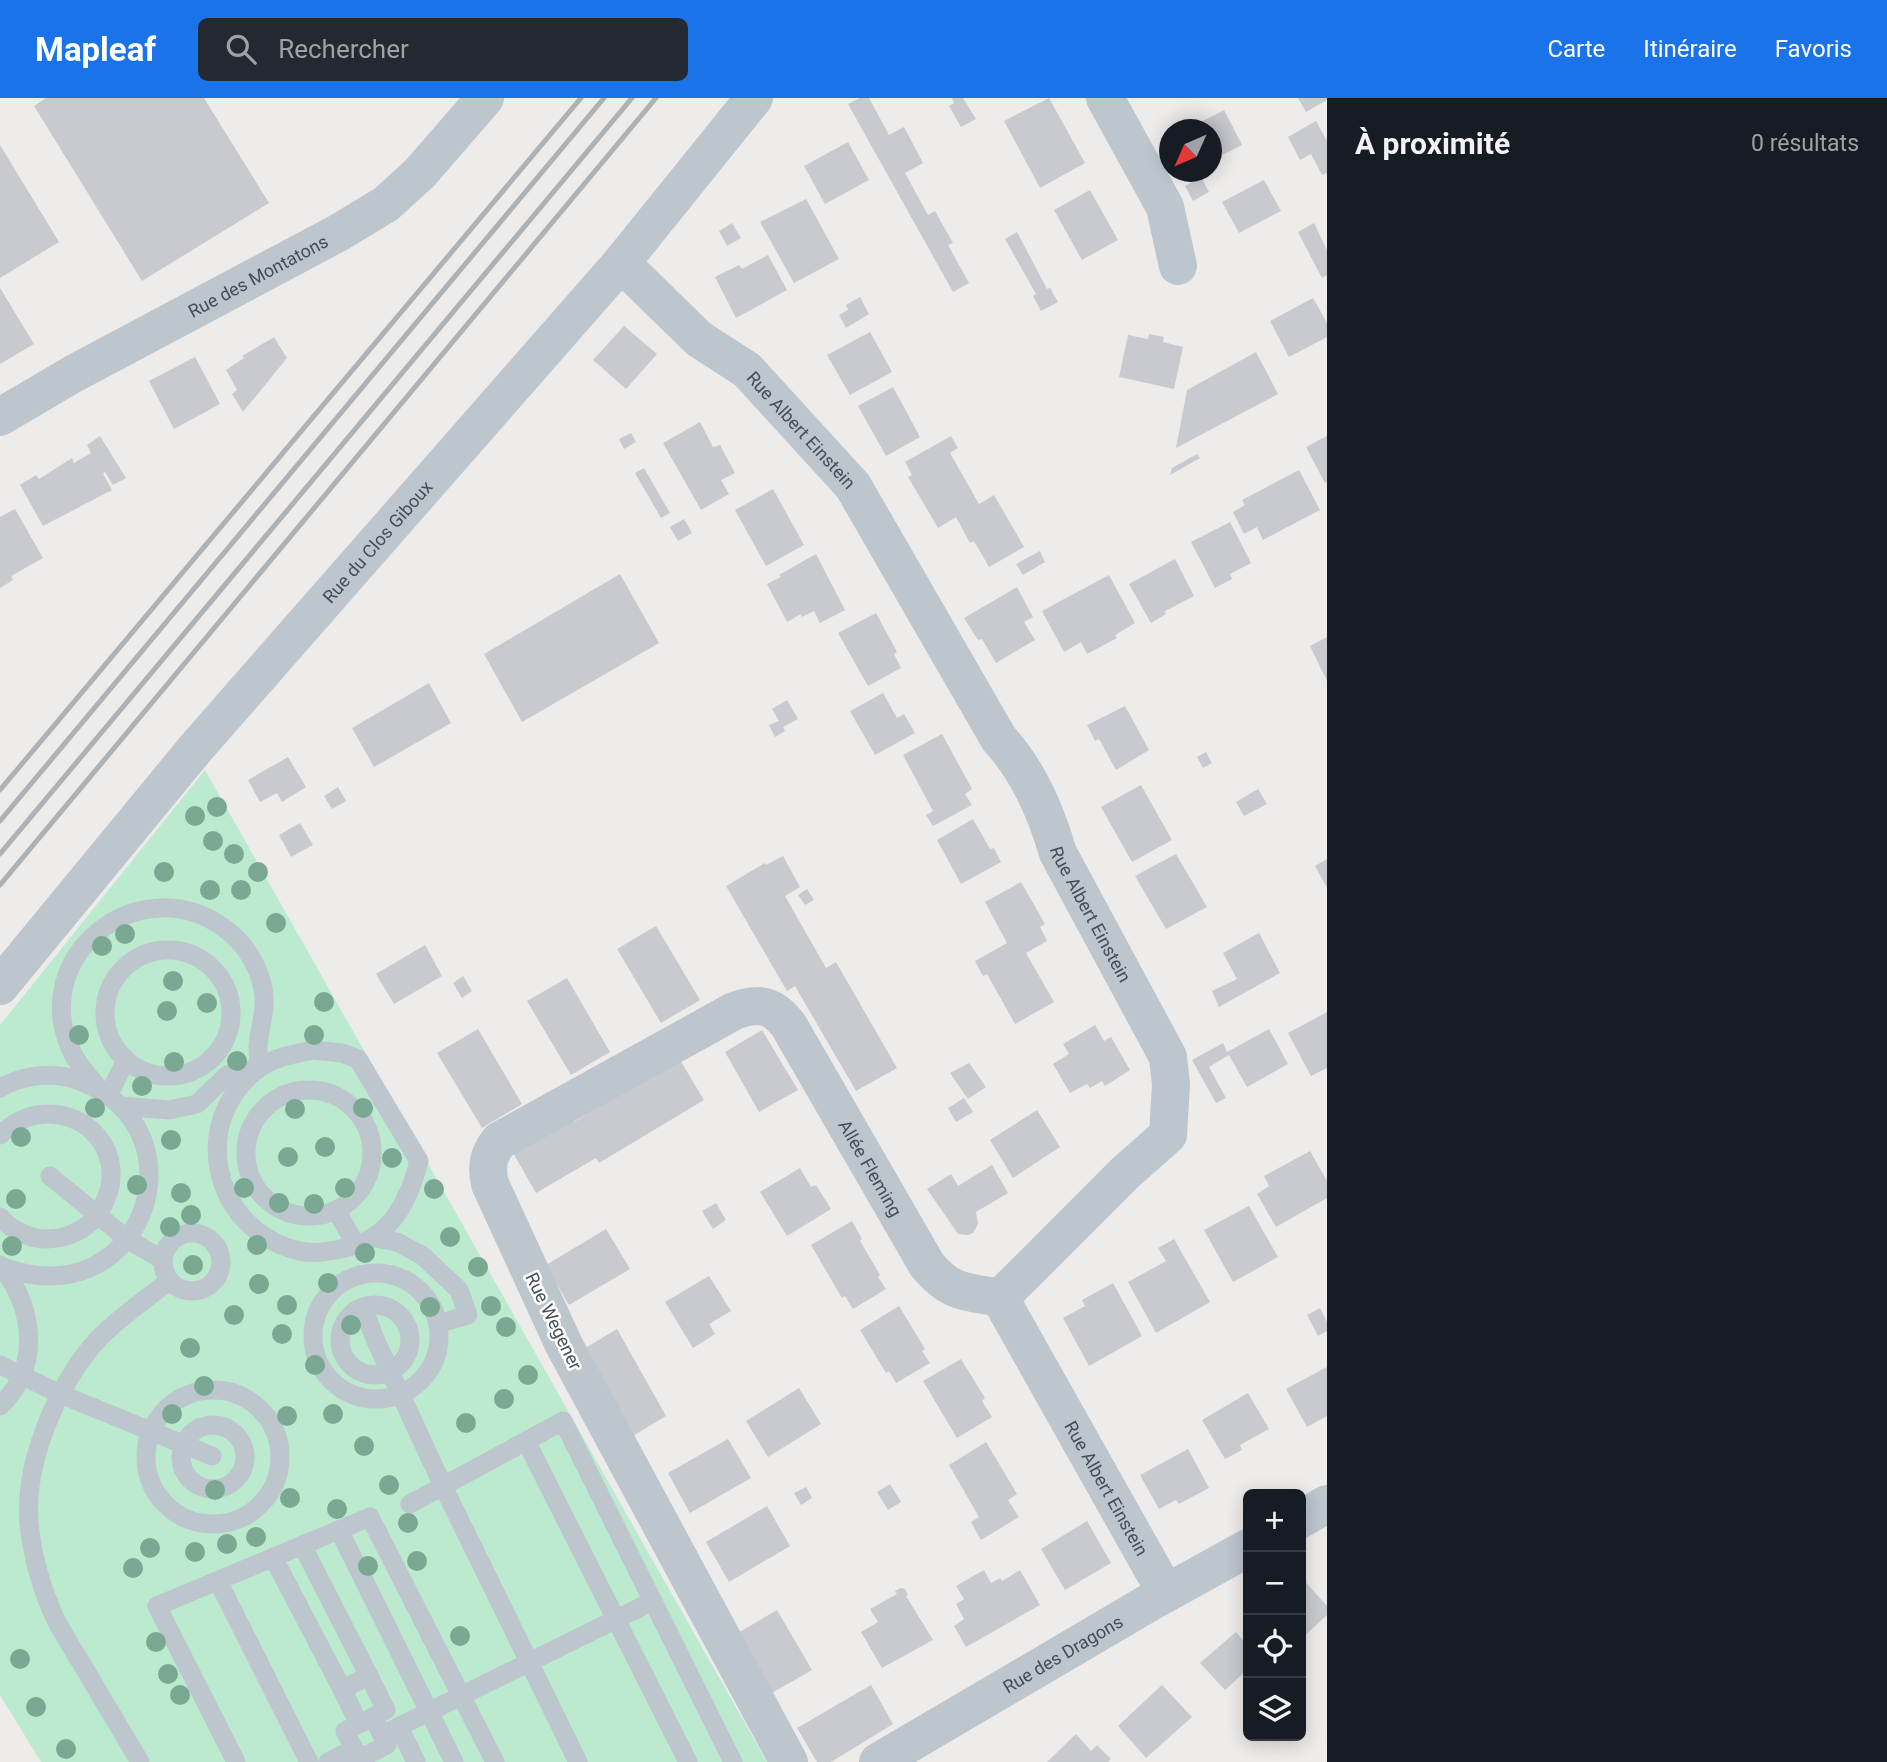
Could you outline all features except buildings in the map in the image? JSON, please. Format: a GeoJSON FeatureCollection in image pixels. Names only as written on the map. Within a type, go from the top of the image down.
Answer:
{"type":"FeatureCollection","features":[{"type":"Feature","properties":{"kind":"street","name":"Rue des Montatons"},"geometry":{"type":"LineString","coordinates":[[0,417],[73,374],[338,233],[386,204],[420,173],[485,98]]}},
{"type":"Feature","properties":{"kind":"street","name":"Rue du Clos Giboux"},"geometry":{"type":"LineString","coordinates":[[0,986],[195,749],[621,263],[754,98]]}},
{"type":"Feature","properties":{"kind":"street"},"geometry":{"type":"LineString","coordinates":[[1105,98],[1165,207],[1178,266]]}},
{"type":"Feature","properties":{"kind":"street","name":"Rue Albert Einstein"},"geometry":{"type":"LineString","coordinates":[[621,263],[699,338],[747,370],[853,486],[999,738],[1015,756],[1049,821],[1058,853],[1168,1057],[1171,1084],[1168,1135],[1125,1173],[1000,1298],[1166,1593]]}},
{"type":"Feature","properties":{"kind":"street","name":"Rue Wegener"},"geometry":{"type":"LineString","coordinates":[[765,1007],[752,1004],[734,1011],[499,1141],[488,1161],[488,1173],[490,1184],[564,1345],[789,1762]]}},
{"type":"Feature","properties":{"kind":"street","name":"Allée Fleming"},"geometry":{"type":"LineString","coordinates":[[765,1007],[781,1015],[789,1026],[927,1265],[939,1280],[953,1289],[1000,1298]]}},
{"type":"Feature","properties":{"kind":"street"},"geometry":{"type":"LineString","coordinates":[[1306,1516],[1327,1504]]}},
{"type":"Feature","properties":{"kind":"street","name":"Rue des Dragons"},"geometry":{"type":"LineString","coordinates":[[878,1762],[1243,1551]]}},
{"type":"Feature","properties":{"kind":"lane"},"geometry":{"type":"LineString","coordinates":[[0,1087],[15,1080],[43,1075],[72,1078],[109,1097],[169,1110],[197,1104],[226,1075],[259,1068],[284,1055],[313,1050],[342,1053],[358,1059],[419,1161],[412,1189],[398,1214],[375,1238],[356,1245],[322,1253],[293,1250],[271,1241],[244,1221],[227,1198],[218,1170],[217,1142],[223,1113],[238,1088],[259,1068],[258,1046],[265,1018],[263,989],[254,962],[237,938],[214,920],[187,910],[159,906],[131,912],[104,925],[84,945],[70,970],[63,998],[64,1027],[74,1054],[109,1097],[138,1130],[148,1157],[149,1186],[142,1214],[127,1239],[107,1259],[81,1272],[53,1278],[24,1275],[1,1265]]}},
{"type":"Feature","properties":{"kind":"lane"},"geometry":{"type":"LineString","coordinates":[[165,950],[200,958],[225,984],[230,1001],[231,1020],[227,1037],[218,1052],[205,1065],[189,1073],[171,1076],[153,1075],[136,1068],[126,1060],[112,1042],[106,1025],[105,1007],[109,989],[118,974],[147,953],[165,950]]}},
{"type":"Feature","properties":{"kind":"lane"},"geometry":{"type":"LineString","coordinates":[[109,1097],[126,1060]]}},
{"type":"Feature","properties":{"kind":"lane"},"geometry":{"type":"LineString","coordinates":[[324,1091],[341,1098],[355,1110],[366,1125],[372,1150],[368,1177],[359,1192],[346,1205],[336,1210],[313,1216],[295,1214],[278,1208],[253,1182],[247,1156],[250,1129],[272,1101],[289,1093],[324,1091]]}},
{"type":"Feature","properties":{"kind":"lane"},"geometry":{"type":"LineString","coordinates":[[0,1135],[11,1124],[27,1116],[45,1113],[63,1115],[79,1121],[94,1132],[104,1147],[110,1164],[111,1182],[107,1200],[97,1216],[84,1228],[68,1236],[51,1240],[33,1238],[16,1231],[0,1217]]}},
{"type":"Feature","properties":{"kind":"lane"},"geometry":{"type":"LineString","coordinates":[[50,1176],[127,1239],[163,1260]]}},
{"type":"Feature","properties":{"kind":"lane"},"geometry":{"type":"LineString","coordinates":[[336,1210],[356,1245]]}},
{"type":"Feature","properties":{"kind":"lane"},"geometry":{"type":"LineString","coordinates":[[195,1233],[206,1236],[215,1244],[222,1265],[211,1286],[201,1291],[189,1292],[178,1289],[169,1281],[163,1260],[173,1239],[183,1234],[195,1233]]}},
{"type":"Feature","properties":{"kind":"lane"},"geometry":{"type":"LineString","coordinates":[[375,1238],[397,1242],[423,1256],[459,1290],[468,1315],[439,1324]]}},
{"type":"Feature","properties":{"kind":"lane"},"geometry":{"type":"LineString","coordinates":[[0,1406],[8,1399],[22,1374],[29,1346],[27,1317],[18,1289],[1,1265]]}},
{"type":"Feature","properties":{"kind":"lane"},"geometry":{"type":"LineString","coordinates":[[373,1273],[391,1275],[408,1282],[422,1293],[433,1307],[439,1324],[435,1360],[426,1375],[401,1395],[380,1399],[361,1398],[345,1391],[330,1380],[320,1365],[314,1348],[313,1330],[317,1312],[326,1297],[347,1280],[373,1273]]}},
{"type":"Feature","properties":{"kind":"lane"},"geometry":{"type":"LineString","coordinates":[[140,1762],[56,1620],[34,1551],[29,1521],[30,1490],[46,1427],[60,1394],[78,1364],[100,1338],[169,1281]]}},
{"type":"Feature","properties":{"kind":"lane"},"geometry":{"type":"LineString","coordinates":[[383,1306],[392,1310],[406,1324],[409,1334],[407,1353],[402,1362],[390,1372],[366,1374],[349,1364],[343,1356],[340,1347],[342,1327],[347,1318],[363,1307],[383,1306]]}},
{"type":"Feature","properties":{"kind":"lane"},"geometry":{"type":"LineString","coordinates":[[363,1307],[443,1486],[578,1762]]}},
{"type":"Feature","properties":{"kind":"lane"},"geometry":{"type":"LineString","coordinates":[[0,1365],[60,1394],[212,1456]]}},
{"type":"Feature","properties":{"kind":"lane"},"geometry":{"type":"LineString","coordinates":[[210,1389],[229,1391],[247,1398],[262,1410],[273,1426],[279,1444],[280,1463],[276,1482],[266,1499],[252,1512],[235,1521],[207,1523],[179,1515],[164,1503],[153,1488],[147,1469],[146,1450],[150,1431],[160,1415],[174,1401],[191,1393],[210,1389]]}},
{"type":"Feature","properties":{"kind":"lane"},"geometry":{"type":"LineString","coordinates":[[410,1504],[563,1421],[733,1762]]}},
{"type":"Feature","properties":{"kind":"lane"},"geometry":{"type":"LineString","coordinates":[[526,1441],[688,1762]]}},
{"type":"Feature","properties":{"kind":"lane"},"geometry":{"type":"LineString","coordinates":[[236,1762],[157,1606],[370,1517],[495,1762]]}},
{"type":"Feature","properties":{"kind":"lane"},"geometry":{"type":"LineString","coordinates":[[339,1530],[454,1762]]}},
{"type":"Feature","properties":{"kind":"lane"},"geometry":{"type":"LineString","coordinates":[[302,1545],[386,1710],[345,1731],[359,1759],[387,1745],[390,1731]]}},
{"type":"Feature","properties":{"kind":"lane"},"geometry":{"type":"LineString","coordinates":[[273,1557],[342,1689],[366,1720],[390,1731],[416,1762]]}},
{"type":"Feature","properties":{"kind":"lane"},"geometry":{"type":"LineString","coordinates":[[218,1581],[309,1762]]}},
{"type":"Feature","properties":{"kind":"lane"},"geometry":{"type":"LineString","coordinates":[[390,1731],[653,1601]]}},
{"type":"Feature","properties":{"kind":"lane"},"geometry":{"type":"LineString","coordinates":[[342,1689],[369,1676]]}},
{"type":"Feature","properties":{"kind":"lane"},"geometry":{"type":"LineString","coordinates":[[328,1762],[354,1749]]}},
{"type":"Feature","properties":{"kind":"green space"},"geometry":{"type":"Polygon","coordinates":[[[205,770],[767,1762],[41,1762],[0,1695],[0,1025],[205,770]]]}},
{"type":"Feature","properties":{"kind":"railway"},"geometry":{"type":"LineString","coordinates":[[0,790],[581,98]]}},
{"type":"Feature","properties":{"kind":"railway"},"geometry":{"type":"LineString","coordinates":[[0,821],[604,98]]}},
{"type":"Feature","properties":{"kind":"railway"},"geometry":{"type":"LineString","coordinates":[[0,854],[632,98]]}},
{"type":"Feature","properties":{"kind":"railway"},"geometry":{"type":"LineString","coordinates":[[0,885],[656,98]]}}]}
